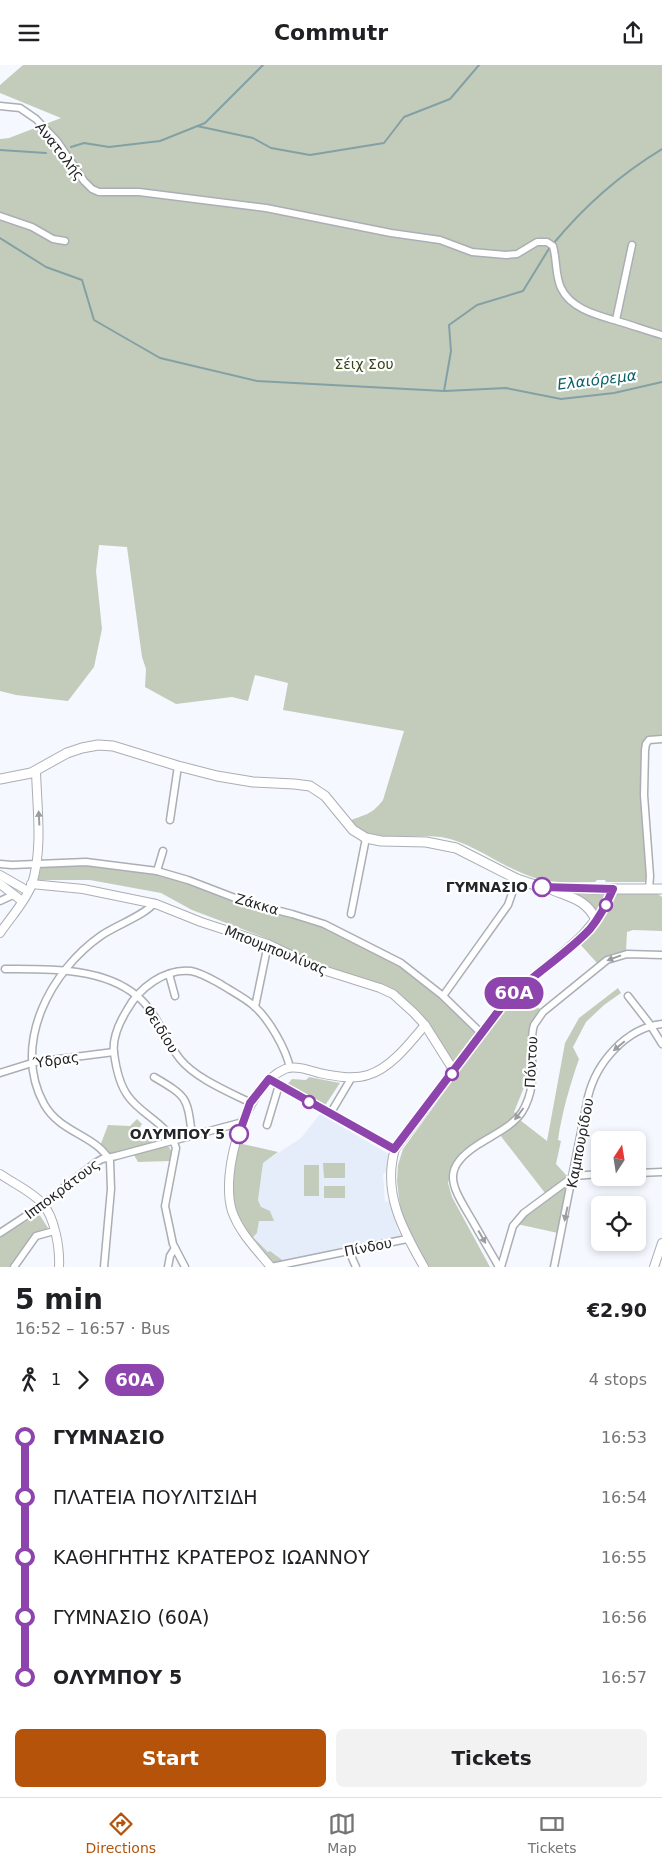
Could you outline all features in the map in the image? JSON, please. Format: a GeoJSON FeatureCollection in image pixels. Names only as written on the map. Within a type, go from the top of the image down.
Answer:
{"type":"FeatureCollection","features":[{"type":"Feature","properties":{"kind":"main road"},"geometry":{"type":"LineString","coordinates":[[0,779],[26,775],[82,747],[98,745],[123,749],[178,767],[247,781],[294,784],[314,788],[325,796],[353,830],[366,838],[381,841],[426,842],[456,848],[517,879],[548,888],[586,904],[596,920]]}},
{"type":"Feature","properties":{"kind":"main road"},"geometry":{"type":"LineString","coordinates":[[548,888],[662,889]]}},
{"type":"Feature","properties":{"kind":"street","name":"Ανατολής"},"geometry":{"type":"LineString","coordinates":[[0,106],[20,108],[36,119],[52,135],[84,181],[92,189],[104,193],[139,192],[261,207],[391,233],[435,239],[472,252],[481,253],[517,254],[538,242],[547,242],[553,246],[557,278],[566,297],[590,313],[616,320]]}},
{"type":"Feature","properties":{"kind":"street"},"geometry":{"type":"LineString","coordinates":[[0,215],[32,227],[55,240],[64,241]]}},
{"type":"Feature","properties":{"kind":"street"},"geometry":{"type":"LineString","coordinates":[[632,245],[616,320],[662,335]]}},
{"type":"Feature","properties":{"kind":"street"},"geometry":{"type":"LineString","coordinates":[[649,889],[650,876],[643,779],[645,747],[649,740],[662,739]]}},
{"type":"Feature","properties":{"kind":"street"},"geometry":{"type":"LineString","coordinates":[[170,820],[178,767]]}},
{"type":"Feature","properties":{"kind":"street"},"geometry":{"type":"LineString","coordinates":[[0,933],[30,888],[36,864],[39,823],[36,771]]}},
{"type":"Feature","properties":{"kind":"street"},"geometry":{"type":"LineString","coordinates":[[351,914],[366,838]]}},
{"type":"Feature","properties":{"kind":"street"},"geometry":{"type":"LineString","coordinates":[[157,871],[163,851]]}},
{"type":"Feature","properties":{"kind":"street","name":"Ζάκκα"},"geometry":{"type":"LineString","coordinates":[[0,864],[86,863],[157,871],[188,880],[248,903],[324,924],[401,963],[444,996],[481,1033]]}},
{"type":"Feature","properties":{"kind":"street"},"geometry":{"type":"LineString","coordinates":[[0,875],[30,888]]}},
{"type":"Feature","properties":{"kind":"street"},"geometry":{"type":"LineString","coordinates":[[444,996],[508,905],[517,879]]}},
{"type":"Feature","properties":{"kind":"street"},"geometry":{"type":"LineString","coordinates":[[0,884],[22,901]]}},
{"type":"Feature","properties":{"kind":"street","name":"Μπουμπουλίνας"},"geometry":{"type":"LineString","coordinates":[[30,888],[83,889],[154,903],[268,944],[320,969],[380,988],[393,994],[425,1025],[454,1071]]}},
{"type":"Feature","properties":{"kind":"street"},"geometry":{"type":"LineString","coordinates":[[424,1267],[407,1239],[398,1218],[390,1164],[394,1149],[481,1033],[515,992],[585,934],[596,920],[613,889]]}},
{"type":"Feature","properties":{"kind":"street"},"geometry":{"type":"LineString","coordinates":[[0,901],[13,895]]}},
{"type":"Feature","properties":{"kind":"street"},"geometry":{"type":"LineString","coordinates":[[104,1267],[111,1165],[108,1157],[89,1140],[62,1125],[49,1111],[40,1093],[32,1063],[32,1046],[38,1020],[48,997],[65,971],[81,952],[102,935],[146,911],[154,903]]}},
{"type":"Feature","properties":{"kind":"street"},"geometry":{"type":"LineString","coordinates":[[255,1007],[268,944]]}},
{"type":"Feature","properties":{"kind":"street","name":"Πόντου"},"geometry":{"type":"LineString","coordinates":[[500,1267],[456,1192],[453,1178],[458,1161],[470,1150],[517,1119],[523,1110],[532,1085],[533,1029],[543,1012],[611,958],[627,954],[662,955]]}},
{"type":"Feature","properties":{"kind":"street","name":"Φειδίου"},"geometry":{"type":"LineString","coordinates":[[5,969],[65,971],[98,977],[137,995],[146,1004],[173,1049],[187,1067],[250,1103]]}},
{"type":"Feature","properties":{"kind":"street"},"geometry":{"type":"LineString","coordinates":[[185,1267],[175,1248],[165,1206],[176,1148],[174,1140],[129,1098],[120,1081],[114,1043],[120,1023],[137,995],[161,976],[185,971],[198,973],[230,989],[255,1007],[275,1033],[290,1068]]}},
{"type":"Feature","properties":{"kind":"street"},"geometry":{"type":"LineString","coordinates":[[169,973],[175,996]]}},
{"type":"Feature","properties":{"kind":"street"},"geometry":{"type":"LineString","coordinates":[[628,996],[662,1044]]}},
{"type":"Feature","properties":{"kind":"street","name":"Καμπουρίδου"},"geometry":{"type":"LineString","coordinates":[[554,1267],[574,1177],[589,1094],[595,1077],[616,1048],[651,1026],[662,1024]]}},
{"type":"Feature","properties":{"kind":"street"},"geometry":{"type":"LineString","coordinates":[[271,1267],[240,1226],[234,1216],[230,1202],[231,1169],[250,1103],[269,1079],[290,1068],[342,1077],[369,1075],[384,1066],[425,1025]]}},
{"type":"Feature","properties":{"kind":"street","name":"Ύδρας"},"geometry":{"type":"LineString","coordinates":[[0,1073],[32,1063],[114,1052]]}},
{"type":"Feature","properties":{"kind":"street"},"geometry":{"type":"LineString","coordinates":[[154,1077],[186,1099],[192,1135]]}},
{"type":"Feature","properties":{"kind":"street"},"geometry":{"type":"LineString","coordinates":[[330,1114],[352,1077]]}},
{"type":"Feature","properties":{"kind":"street"},"geometry":{"type":"LineString","coordinates":[[269,1079],[394,1149]]}},
{"type":"Feature","properties":{"kind":"street"},"geometry":{"type":"LineString","coordinates":[[267,1125],[279,1085]]}},
{"type":"Feature","properties":{"kind":"street","name":"Ιπποκράτους"},"geometry":{"type":"LineString","coordinates":[[0,1233],[43,1204],[96,1162],[108,1157],[243,1122]]}},
{"type":"Feature","properties":{"kind":"street"},"geometry":{"type":"LineString","coordinates":[[646,1173],[662,1172]]}},
{"type":"Feature","properties":{"kind":"street"},"geometry":{"type":"LineString","coordinates":[[0,1174],[43,1204],[54,1231],[64,1267]]}},
{"type":"Feature","properties":{"kind":"street"},"geometry":{"type":"LineString","coordinates":[[500,1267],[508,1237],[518,1219],[531,1207],[574,1177],[591,1175]]}},
{"type":"Feature","properties":{"kind":"street"},"geometry":{"type":"LineString","coordinates":[[14,1267],[36,1236],[54,1231]]}},
{"type":"Feature","properties":{"kind":"street","name":"Πίνδου"},"geometry":{"type":"LineString","coordinates":[[271,1267],[407,1239]]}},
{"type":"Feature","properties":{"kind":"street"},"geometry":{"type":"LineString","coordinates":[[654,1267],[662,1243]]}},
{"type":"Feature","properties":{"kind":"street"},"geometry":{"type":"LineString","coordinates":[[168,1267],[171,1253],[175,1248]]}},
{"type":"Feature","properties":{"kind":"street"},"geometry":{"type":"LineString","coordinates":[[59,1267],[60,1251]]}},
{"type":"Feature","properties":{"kind":"street"},"geometry":{"type":"LineString","coordinates":[[349,1251],[356,1267]]}},
{"type":"Feature","properties":{"kind":"shaded area"},"geometry":{"type":"Polygon","coordinates":[[[320,1114],[389,1154],[388,1169],[383,1175],[385,1202],[390,1201],[398,1231],[403,1239],[285,1262],[270,1251],[268,1252],[253,1237],[257,1233],[259,1221],[273,1221],[261,1207],[258,1200],[263,1163],[301,1138],[320,1114]]]}},
{"type":"Feature","properties":{"kind":"green space","name":"Σέιχ Σου"},"geometry":{"type":"Polygon","coordinates":[[[23,65],[662,65],[662,736],[649,737],[642,748],[641,774],[647,878],[645,882],[606,882],[605,880],[597,880],[595,882],[565,882],[542,880],[523,874],[453,840],[432,836],[377,836],[360,830],[351,820],[372,811],[383,800],[404,731],[283,710],[288,683],[255,675],[248,701],[232,697],[176,704],[145,687],[146,669],[142,657],[127,547],[99,545],[96,571],[102,629],[94,667],[68,701],[16,695],[0,691],[0,139],[9,138],[61,118],[0,93],[0,85],[23,65]]]}},
{"type":"Feature","properties":{"kind":"green space"},"geometry":{"type":"Polygon","coordinates":[[[87,863],[161,875],[327,928],[409,972],[442,998],[475,1033],[453,1062],[427,1022],[400,997],[331,972],[271,940],[192,910],[161,893],[90,880],[38,880],[41,867],[87,863]]]}},
{"type":"Feature","properties":{"kind":"green space"},"geometry":{"type":"Polygon","coordinates":[[[570,892],[608,892],[598,911],[585,900],[570,892]]]}},
{"type":"Feature","properties":{"kind":"green space"},"geometry":{"type":"Polygon","coordinates":[[[615,894],[658,894],[662,897],[662,931],[633,930],[627,932],[626,951],[612,954],[597,963],[579,943],[593,930],[615,894]]]}},
{"type":"Feature","properties":{"kind":"green space"},"geometry":{"type":"Polygon","coordinates":[[[618,988],[621,993],[604,1005],[586,1022],[573,1047],[579,1059],[562,1119],[558,1140],[561,1141],[556,1164],[567,1176],[545,1193],[500,1135],[520,1120],[547,1141],[565,1043],[579,1018],[618,988]]]}},
{"type":"Feature","properties":{"kind":"green space"},"geometry":{"type":"Polygon","coordinates":[[[524,989],[541,1011],[534,1020],[530,1082],[525,1085],[514,1112],[517,1116],[462,1151],[452,1167],[448,1183],[452,1197],[490,1267],[429,1267],[411,1238],[400,1207],[397,1181],[398,1165],[403,1149],[453,1080],[455,1081],[458,1076],[457,1074],[489,1030],[524,989]]]}},
{"type":"Feature","properties":{"kind":"green space"},"geometry":{"type":"Polygon","coordinates":[[[309,1077],[340,1083],[324,1107],[286,1086],[292,1079],[306,1080],[309,1077]]]}},
{"type":"Feature","properties":{"kind":"green space"},"geometry":{"type":"Polygon","coordinates":[[[137,1119],[142,1124],[138,1130],[153,1142],[112,1154],[100,1146],[108,1125],[130,1126],[137,1119]]]}},
{"type":"Feature","properties":{"kind":"green space"},"geometry":{"type":"Polygon","coordinates":[[[238,1143],[278,1152],[263,1163],[258,1200],[261,1207],[270,1211],[274,1221],[259,1221],[257,1233],[253,1237],[268,1252],[270,1251],[285,1262],[276,1264],[267,1257],[251,1240],[238,1219],[231,1197],[230,1180],[238,1143]]]}},
{"type":"Feature","properties":{"kind":"green space"},"geometry":{"type":"Polygon","coordinates":[[[163,1146],[169,1147],[172,1152],[172,1160],[138,1162],[134,1155],[163,1146]]]}},
{"type":"Feature","properties":{"kind":"green space"},"geometry":{"type":"Polygon","coordinates":[[[323,1163],[345,1163],[345,1178],[324,1178],[323,1163]]]}},
{"type":"Feature","properties":{"kind":"green space"},"geometry":{"type":"Polygon","coordinates":[[[304,1165],[319,1165],[319,1196],[304,1196],[304,1165]]]}},
{"type":"Feature","properties":{"kind":"green space"},"geometry":{"type":"Polygon","coordinates":[[[324,1186],[345,1186],[345,1198],[324,1198],[324,1186]]]}},
{"type":"Feature","properties":{"kind":"green space"},"geometry":{"type":"Polygon","coordinates":[[[563,1187],[567,1190],[558,1233],[517,1224],[529,1212],[563,1187]]]}},
{"type":"Feature","properties":{"kind":"green space"},"geometry":{"type":"Polygon","coordinates":[[[39,1214],[48,1228],[32,1236],[11,1267],[0,1267],[0,1236],[39,1214]]]}},
{"type":"Feature","properties":{"kind":"waterway"},"geometry":{"type":"LineString","coordinates":[[71,147],[84,143],[109,147],[160,141],[205,123],[263,65]]}},
{"type":"Feature","properties":{"kind":"waterway"},"geometry":{"type":"LineString","coordinates":[[197,126],[253,138],[271,148],[310,155],[384,143],[404,117],[450,99],[479,65]]}},
{"type":"Feature","properties":{"kind":"waterway"},"geometry":{"type":"LineString","coordinates":[[553,244],[577,216],[603,192],[631,169],[662,149]]}},
{"type":"Feature","properties":{"kind":"waterway","name":"Ελαιόρεμα"},"geometry":{"type":"LineString","coordinates":[[0,150],[46,153]]}},
{"type":"Feature","properties":{"kind":"waterway"},"geometry":{"type":"LineString","coordinates":[[0,238],[46,267],[82,280],[94,320],[160,358],[257,381],[444,391],[451,351],[449,325],[477,305],[523,291],[550,247]]}},
{"type":"Feature","properties":{"kind":"waterway","name":"Ελαιόρεμα"},"geometry":{"type":"LineString","coordinates":[[445,391],[506,388],[561,399],[614,393],[662,382]]}},
{"type":"Feature","properties":{"kind":"bus line","name":"60Α"},"geometry":{"type":"LineString","coordinates":[[239,1134],[250,1103],[269,1079],[394,1149],[503,1005],[523,985],[589,930],[605,907],[613,889],[542,887]]}},
{"type":"Feature","properties":{"kind":"place","name":"ΓΥΜΝΑΣΙΟ"},"geometry":{"type":"Point","coordinates":[542,887]}},
{"type":"Feature","properties":{"kind":"place","name":"ΟΛΥΜΠΟΥ 5"},"geometry":{"type":"Point","coordinates":[239,1134]}}]}
